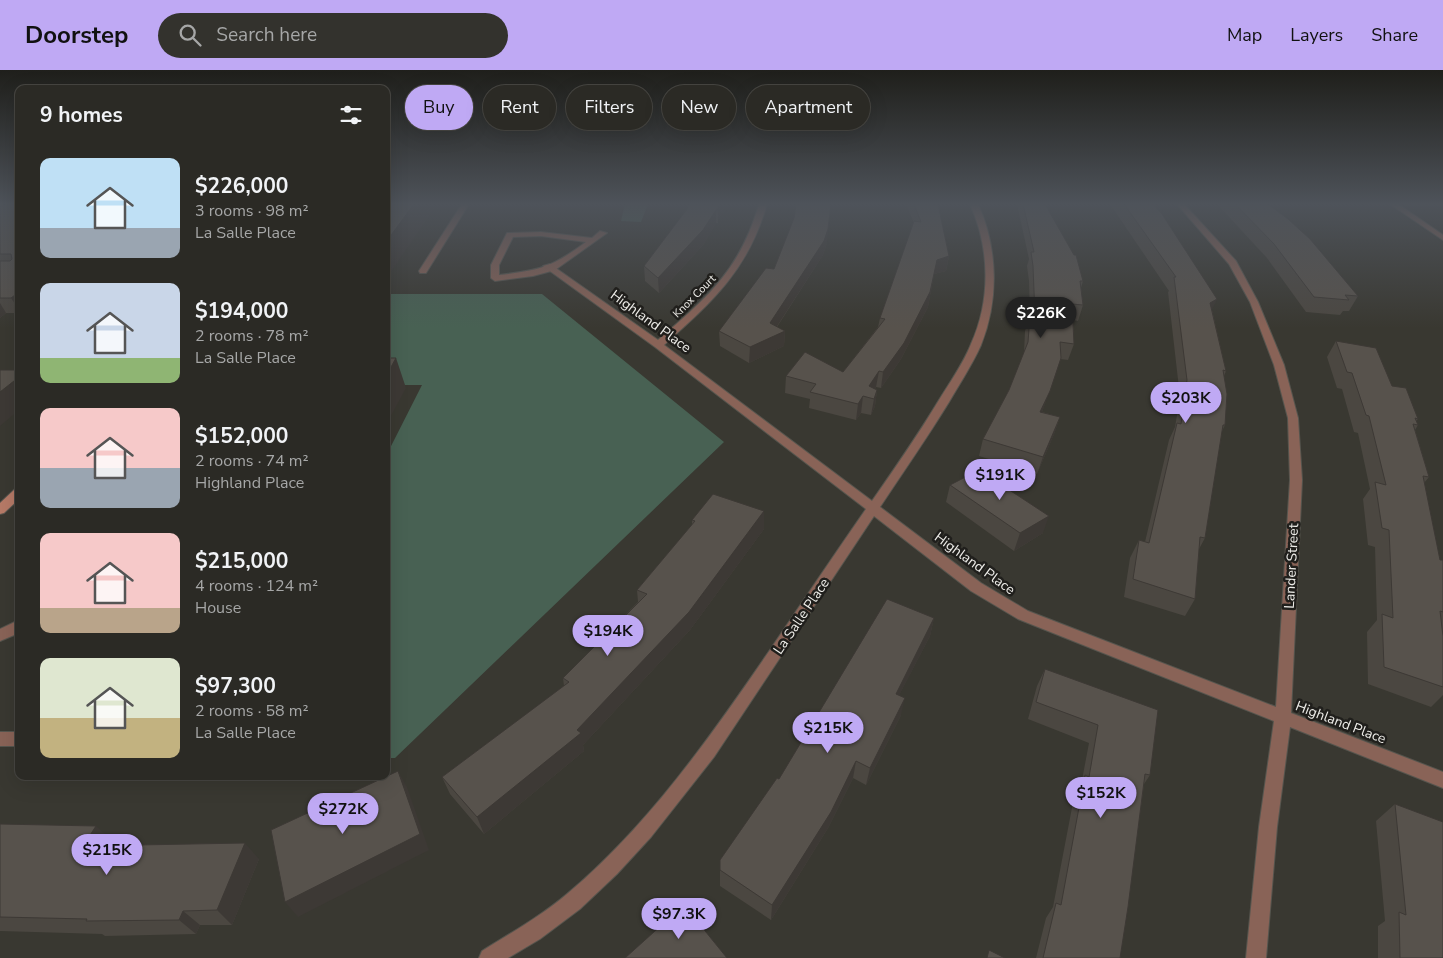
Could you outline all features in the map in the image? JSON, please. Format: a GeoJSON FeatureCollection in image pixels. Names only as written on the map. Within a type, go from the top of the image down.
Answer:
{"type":"FeatureCollection","features":[{"type":"Feature","properties":{"kind":"street"},"geometry":{"type":"LineString","coordinates":[[423,271],[439,245]]}},
{"type":"Feature","properties":{"kind":"street"},"geometry":{"type":"LineString","coordinates":[[505,245],[495,264],[495,278],[549,268],[584,245]]}},
{"type":"Feature","properties":{"kind":"street","name":"Knox Court"},"geometry":{"type":"LineString","coordinates":[[658,345],[698,310],[741,262],[750,245]]}},
{"type":"Feature","properties":{"kind":"street","name":"La Salle Place"},"geometry":{"type":"LineString","coordinates":[[489,958],[551,918],[601,877],[639,839],[718,739],[926,431],[970,358],[979,338],[986,313],[989,283],[987,245]]}},
{"type":"Feature","properties":{"kind":"street","name":"Lander Street"},"geometry":{"type":"LineString","coordinates":[[1218,245],[1233,264],[1254,302],[1279,365],[1293,418],[1296,480],[1283,717],[1268,827],[1256,958]]}},
{"type":"Feature","properties":{"kind":"street","name":"Highland Place"},"geometry":{"type":"LineString","coordinates":[[549,268],[658,345],[874,507],[976,587],[1024,615],[1443,780]]}},
{"type":"Feature","properties":{"kind":"street"},"geometry":{"type":"LineString","coordinates":[[0,510],[15,496]]}},
{"type":"Feature","properties":{"kind":"street"},"geometry":{"type":"LineString","coordinates":[[0,635],[15,628]]}},
{"type":"Feature","properties":{"kind":"street"},"geometry":{"type":"LineString","coordinates":[[0,739],[15,739]]}},
{"type":"Feature","properties":{"kind":"green space"},"geometry":{"type":"Polygon","coordinates":[[[390,294],[542,294],[724,442],[395,758],[390,758],[390,448],[422,385],[390,385],[390,294]]]}},
{"type":"Feature","properties":{"kind":"building"},"geometry":{"type":"Polygon","coordinates":[[[0,245],[15,245],[15,295],[11,298],[0,298],[0,261],[10,261],[12,259],[11,254],[0,254],[0,245]]]}},
{"type":"Feature","properties":{"kind":"building"},"geometry":{"type":"Polygon","coordinates":[[[660,245],[689,245],[658,278],[644,266],[660,245]]]}},
{"type":"Feature","properties":{"kind":"building"},"geometry":{"type":"Polygon","coordinates":[[[783,245],[821,245],[770,323],[785,331],[750,347],[719,331],[766,268],[774,269],[783,245]]]}},
{"type":"Feature","properties":{"kind":"building"},"geometry":{"type":"Polygon","coordinates":[[[905,245],[947,245],[949,256],[937,260],[930,292],[904,343],[883,372],[879,371],[869,386],[877,390],[874,399],[863,396],[858,404],[810,392],[816,384],[786,376],[805,352],[843,372],[885,319],[880,318],[905,245]]]}},
{"type":"Feature","properties":{"kind":"building"},"geometry":{"type":"Polygon","coordinates":[[[1032,245],[1069,245],[1074,255],[1076,255],[1083,281],[1080,281],[1083,305],[1072,304],[1074,344],[1060,342],[1061,358],[1050,391],[1040,412],[1060,417],[1043,457],[983,439],[1009,390],[1028,342],[1030,316],[1035,316],[1031,252],[1034,252],[1032,245]]]}},
{"type":"Feature","properties":{"kind":"building"},"geometry":{"type":"Polygon","coordinates":[[[1154,245],[1182,245],[1217,299],[1210,303],[1226,371],[1223,370],[1227,394],[1225,425],[1223,425],[1205,538],[1200,537],[1195,599],[1133,579],[1139,540],[1149,543],[1177,423],[1181,424],[1187,380],[1174,277],[1176,277],[1154,245]]]}},
{"type":"Feature","properties":{"kind":"building"},"geometry":{"type":"Polygon","coordinates":[[[1275,245],[1315,245],[1358,296],[1345,295],[1349,300],[1314,297],[1275,245]]]}},
{"type":"Feature","properties":{"kind":"building"},"geometry":{"type":"Polygon","coordinates":[[[1336,341],[1376,348],[1392,386],[1406,388],[1418,419],[1415,418],[1418,425],[1413,424],[1429,477],[1423,476],[1440,560],[1443,560],[1443,612],[1440,611],[1443,636],[1443,687],[1384,667],[1382,614],[1393,618],[1389,530],[1382,528],[1375,482],[1386,485],[1369,416],[1366,415],[1352,373],[1347,372],[1336,341]]]}},
{"type":"Feature","properties":{"kind":"building"},"geometry":{"type":"Polygon","coordinates":[[[390,358],[396,358],[390,369],[390,358]]]}},
{"type":"Feature","properties":{"kind":"building"},"geometry":{"type":"Polygon","coordinates":[[[0,370],[15,370],[15,380],[0,392],[0,370]]]}},
{"type":"Feature","properties":{"kind":"building"},"geometry":{"type":"Polygon","coordinates":[[[979,470],[1049,516],[1020,533],[950,485],[979,470]]]}},
{"type":"Feature","properties":{"kind":"building"},"geometry":{"type":"Polygon","coordinates":[[[713,494],[764,511],[689,612],[577,730],[581,733],[477,817],[442,777],[569,682],[563,678],[647,594],[637,590],[695,521],[692,520],[713,494]]]}},
{"type":"Feature","properties":{"kind":"building"},"geometry":{"type":"Polygon","coordinates":[[[887,599],[934,618],[896,694],[905,698],[870,768],[856,761],[831,812],[772,905],[720,870],[720,860],[777,778],[779,779],[887,599]]]}},
{"type":"Feature","properties":{"kind":"building"},"geometry":{"type":"Polygon","coordinates":[[[1045,669],[1158,710],[1150,775],[1145,774],[1120,958],[1043,958],[1056,903],[1061,905],[1085,775],[1089,777],[1098,725],[1036,702],[1045,669]]]}},
{"type":"Feature","properties":{"kind":"building"},"geometry":{"type":"Polygon","coordinates":[[[398,771],[420,834],[285,902],[271,830],[379,780],[390,780],[390,775],[398,771]]]}},
{"type":"Feature","properties":{"kind":"building"},"geometry":{"type":"Polygon","coordinates":[[[1395,804],[1443,822],[1443,958],[1400,958],[1399,912],[1406,915],[1395,804]]]}},
{"type":"Feature","properties":{"kind":"building"},"geometry":{"type":"Polygon","coordinates":[[[0,824],[96,826],[83,846],[245,843],[217,910],[183,911],[179,920],[86,921],[87,919],[0,917],[0,824]]]}},
{"type":"Feature","properties":{"kind":"building"},"geometry":{"type":"Polygon","coordinates":[[[684,905],[727,958],[625,958],[684,905]]]}},
{"type":"Feature","properties":{"kind":"building"},"geometry":{"type":"Polygon","coordinates":[[[989,950],[1005,958],[987,958],[989,950]]]}}]}
